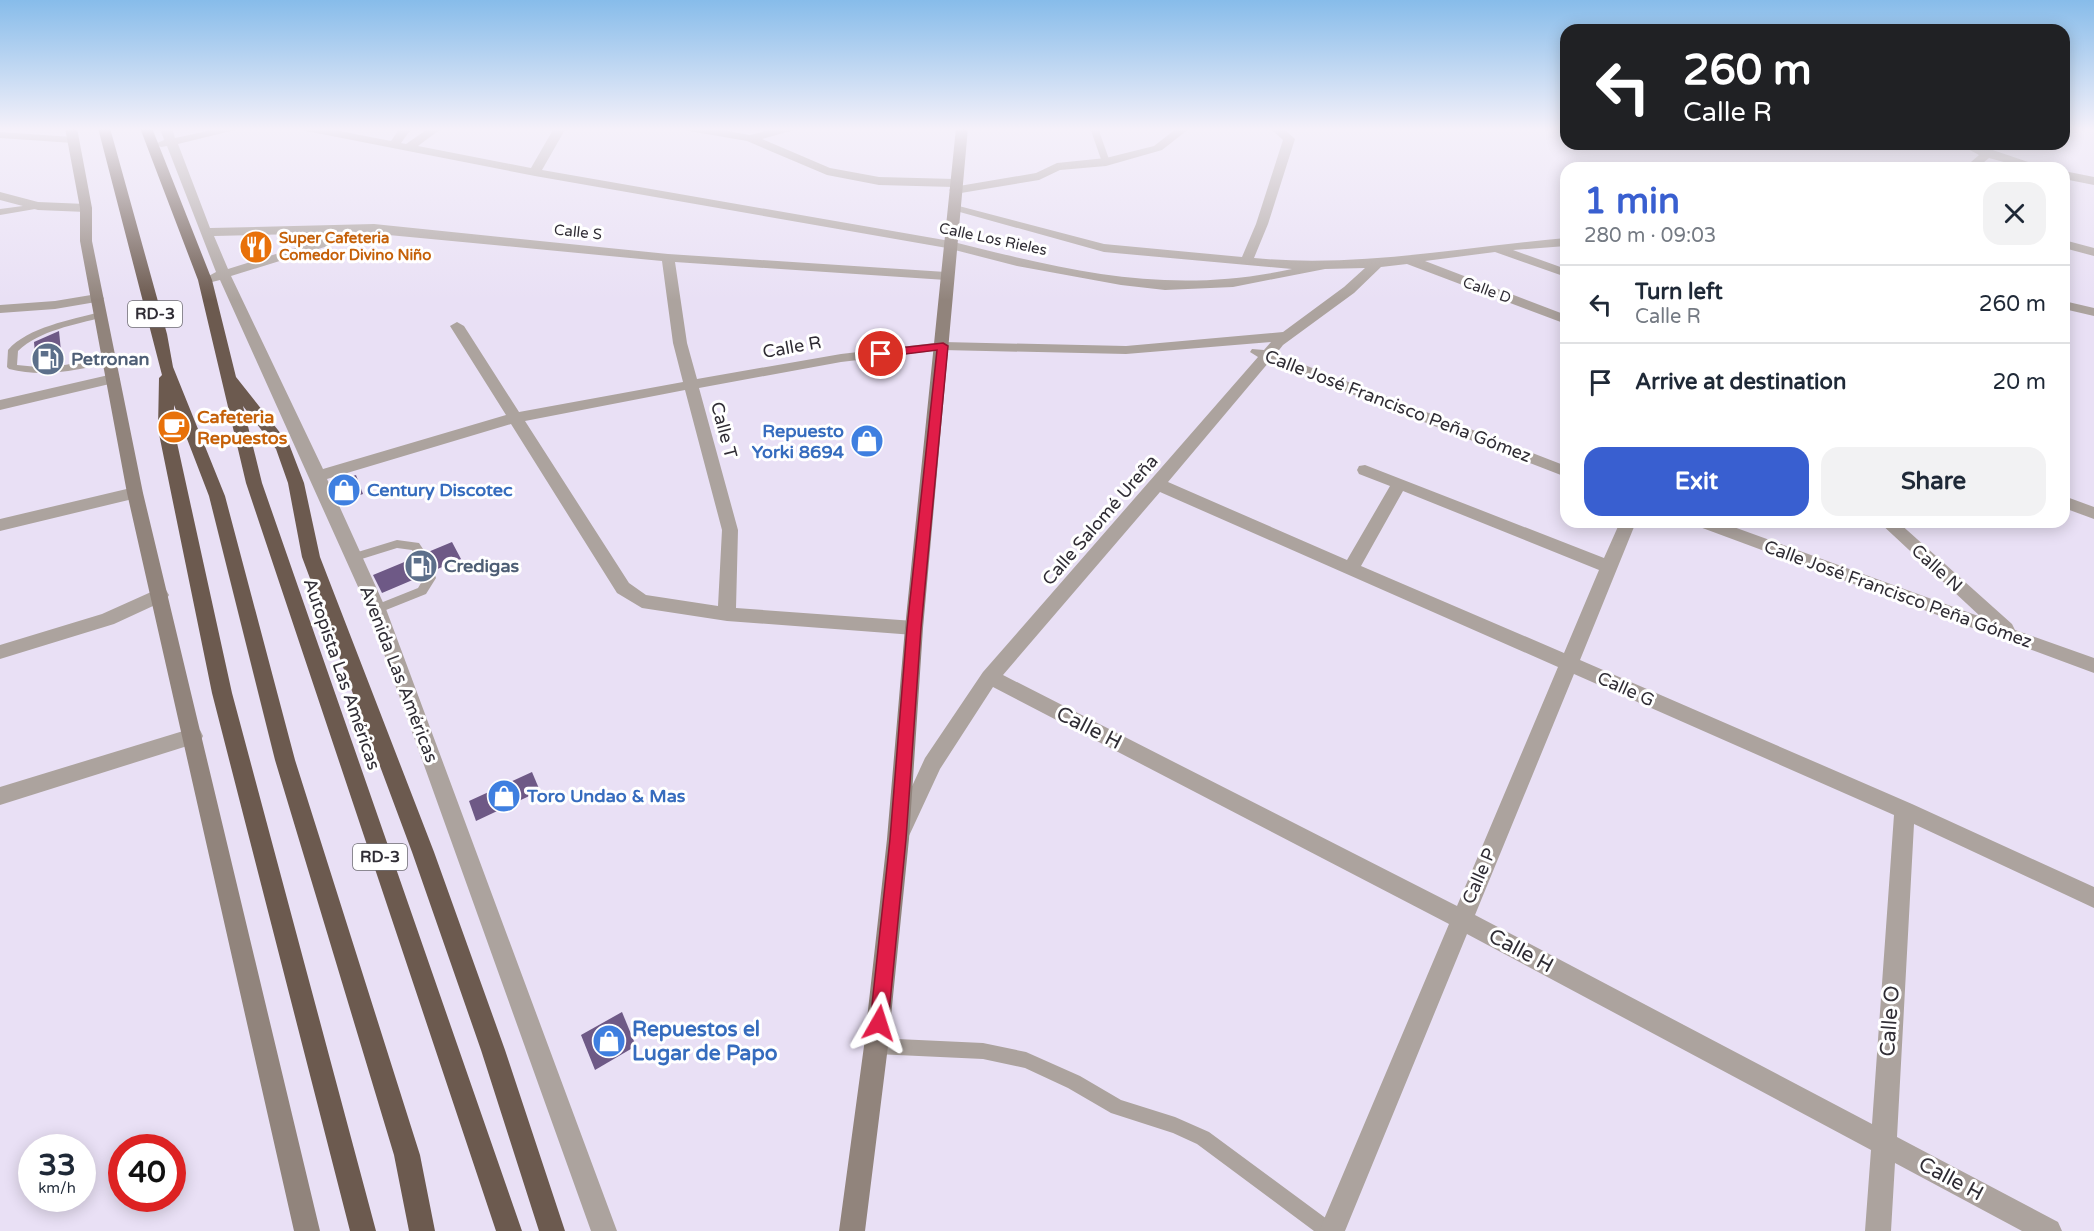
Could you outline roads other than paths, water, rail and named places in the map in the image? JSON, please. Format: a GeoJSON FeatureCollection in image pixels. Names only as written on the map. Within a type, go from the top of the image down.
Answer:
{"type":"FeatureCollection","features":[{"type":"Feature","properties":{"kind":"highway","name":"RD-3"},"geometry":{"type":"LineString","coordinates":[[120,185],[160,334],[166,367],[217,496],[285,760],[408,1155],[422,1231]]}},
{"type":"Feature","properties":{"kind":"highway","name":"Autopista Las Américas"},"geometry":{"type":"LineString","coordinates":[[180,185],[214,277],[229,377],[254,483],[508,1231]]}},
{"type":"Feature","properties":{"kind":"highway"},"geometry":{"type":"LineString","coordinates":[[166,367],[166,429],[222,693],[363,1231]]}},
{"type":"Feature","properties":{"kind":"highway"},"geometry":{"type":"LineString","coordinates":[[229,377],[283,448],[296,483],[311,557],[431,874],[494,1050],[552,1231]]}},
{"type":"Feature","properties":{"kind":"street"},"geometry":{"type":"LineString","coordinates":[[82,185],[86,208],[86,241],[135,493],[308,1231]]}},
{"type":"Feature","properties":{"kind":"street","name":"Avenida Las Américas"},"geometry":{"type":"LineString","coordinates":[[185,185],[207,232],[214,277],[318,476],[352,558],[377,609],[604,1231]]}},
{"type":"Feature","properties":{"kind":"street","name":"Calle Los Rieles"},"geometry":{"type":"LineString","coordinates":[[611,185],[950,245],[969,252],[1017,263],[1144,284],[1179,286],[1243,282],[1277,277],[1320,266]]}},
{"type":"Feature","properties":{"kind":"street"},"geometry":{"type":"LineString","coordinates":[[905,185],[955,194],[1104,248],[1320,266],[1377,264],[1493,248],[1560,242]]}},
{"type":"Feature","properties":{"kind":"street"},"geometry":{"type":"LineString","coordinates":[[852,1231],[876,1046],[898,839],[914,628],[943,346],[946,276],[956,185]]}},
{"type":"Feature","properties":{"kind":"street"},"geometry":{"type":"LineString","coordinates":[[955,194],[995,185]]}},
{"type":"Feature","properties":{"kind":"street"},"geometry":{"type":"LineString","coordinates":[[1247,260],[1273,185]]}},
{"type":"Feature","properties":{"kind":"street"},"geometry":{"type":"LineString","coordinates":[[0,196],[38,206],[86,208]]}},
{"type":"Feature","properties":{"kind":"street"},"geometry":{"type":"LineString","coordinates":[[214,277],[374,228]]}},
{"type":"Feature","properties":{"kind":"street","name":"Calle S"},"geometry":{"type":"LineString","coordinates":[[207,232],[374,228],[668,258],[946,276]]}},
{"type":"Feature","properties":{"kind":"street"},"geometry":{"type":"LineString","coordinates":[[2070,246],[2094,252]]}},
{"type":"Feature","properties":{"kind":"street"},"geometry":{"type":"LineString","coordinates":[[1493,248],[1560,271]]}},
{"type":"Feature","properties":{"kind":"street","name":"Calle T"},"geometry":{"type":"LineString","coordinates":[[668,258],[680,343],[730,530],[727,614]]}},
{"type":"Feature","properties":{"kind":"street","name":"Calle D"},"geometry":{"type":"LineString","coordinates":[[1408,259],[1560,318]]}},
{"type":"Feature","properties":{"kind":"street","name":"Calle Salomé Ureña"},"geometry":{"type":"LineString","coordinates":[[898,839],[932,764],[990,677],[1266,355],[1285,336],[1349,290],[1377,264]]}},
{"type":"Feature","properties":{"kind":"street"},"geometry":{"type":"LineString","coordinates":[[0,309],[55,305],[97,298]]}},
{"type":"Feature","properties":{"kind":"street"},"geometry":{"type":"LineString","coordinates":[[2070,306],[2094,312]]}},
{"type":"Feature","properties":{"kind":"street"},"geometry":{"type":"LineString","coordinates":[[457,326],[518,418],[623,588],[642,600],[727,614],[914,628]]}},
{"type":"Feature","properties":{"kind":"street","name":"Calle R"},"geometry":{"type":"LineString","coordinates":[[318,476],[470,429],[518,418],[841,358],[943,346],[1126,350],[1285,336]]}},
{"type":"Feature","properties":{"kind":"street","name":"Calle José Francisco Peña Gómez"},"geometry":{"type":"LineString","coordinates":[[1230,341],[1560,470]]}},
{"type":"Feature","properties":{"kind":"street"},"geometry":{"type":"LineString","coordinates":[[0,405],[113,379]]}},
{"type":"Feature","properties":{"kind":"street"},"geometry":{"type":"LineString","coordinates":[[1365,470],[1609,567]]}},
{"type":"Feature","properties":{"kind":"street"},"geometry":{"type":"LineString","coordinates":[[1351,568],[1400,483]]}},
{"type":"Feature","properties":{"kind":"street","name":"Calle G"},"geometry":{"type":"LineString","coordinates":[[1157,484],[1905,810],[2094,898]]}},
{"type":"Feature","properties":{"kind":"street"},"geometry":{"type":"LineString","coordinates":[[0,525],[135,493]]}},
{"type":"Feature","properties":{"kind":"street"},"geometry":{"type":"LineString","coordinates":[[2070,504],[2094,513]]}},
{"type":"Feature","properties":{"kind":"street","name":"Calle P"},"geometry":{"type":"LineString","coordinates":[[1330,1231],[1625,528]]}},
{"type":"Feature","properties":{"kind":"street","name":"Calle José Francisco Peña Gómez"},"geometry":{"type":"LineString","coordinates":[[1719,528],[2094,666]]}},
{"type":"Feature","properties":{"kind":"street","name":"Calle N"},"geometry":{"type":"LineString","coordinates":[[1894,528],[2014,637]]}},
{"type":"Feature","properties":{"kind":"street"},"geometry":{"type":"LineString","coordinates":[[0,652],[108,619],[160,596]]}},
{"type":"Feature","properties":{"kind":"street","name":"Calle H"},"geometry":{"type":"LineString","coordinates":[[990,677],[1460,919],[2049,1231]]}},
{"type":"Feature","properties":{"kind":"street"},"geometry":{"type":"LineString","coordinates":[[0,796],[193,736]]}},
{"type":"Feature","properties":{"kind":"street","name":"Calle O"},"geometry":{"type":"LineString","coordinates":[[1878,1231],[1905,810]]}},
{"type":"Feature","properties":{"kind":"lane"},"geometry":{"type":"LineString","coordinates":[[0,212],[38,206]]}},
{"type":"Feature","properties":{"kind":"lane"},"geometry":{"type":"LineString","coordinates":[[100,315],[24,340],[13,350],[12,367],[27,372],[54,370],[109,360]]}},
{"type":"Feature","properties":{"kind":"lane"},"geometry":{"type":"LineString","coordinates":[[352,558],[397,544],[415,546],[422,555]]}},
{"type":"Feature","properties":{"kind":"lane"},"geometry":{"type":"LineString","coordinates":[[377,609],[422,591],[430,578],[429,573]]}},
{"type":"Feature","properties":{"kind":"lane"},"geometry":{"type":"LineString","coordinates":[[876,1046],[983,1051],[1026,1060],[1074,1082],[1117,1107],[1175,1125],[1203,1138],[1330,1231]]}},
{"type":"Feature","properties":{"kind":"place","name":"Super Cafeteria Comedor Divino Niño"},"geometry":{"type":"Point","coordinates":[256,247]}},
{"type":"Feature","properties":{"kind":"place","name":"Petronan"},"geometry":{"type":"Point","coordinates":[48,359]}},
{"type":"Feature","properties":{"kind":"place","name":"Cafeteria Repuestos"},"geometry":{"type":"Point","coordinates":[174,427]}},
{"type":"Feature","properties":{"kind":"place","name":"Repuesto Yorki 8694"},"geometry":{"type":"Point","coordinates":[867,441]}},
{"type":"Feature","properties":{"kind":"place","name":"Century Discotec"},"geometry":{"type":"Point","coordinates":[344,490]}},
{"type":"Feature","properties":{"kind":"place","name":"Credigas"},"geometry":{"type":"Point","coordinates":[421,566]}},
{"type":"Feature","properties":{"kind":"place","name":"Toro Undao & Mas"},"geometry":{"type":"Point","coordinates":[504,796]}},
{"type":"Feature","properties":{"kind":"place","name":"Repuestos el Lugar de Papo"},"geometry":{"type":"Point","coordinates":[609,1041]}}]}
